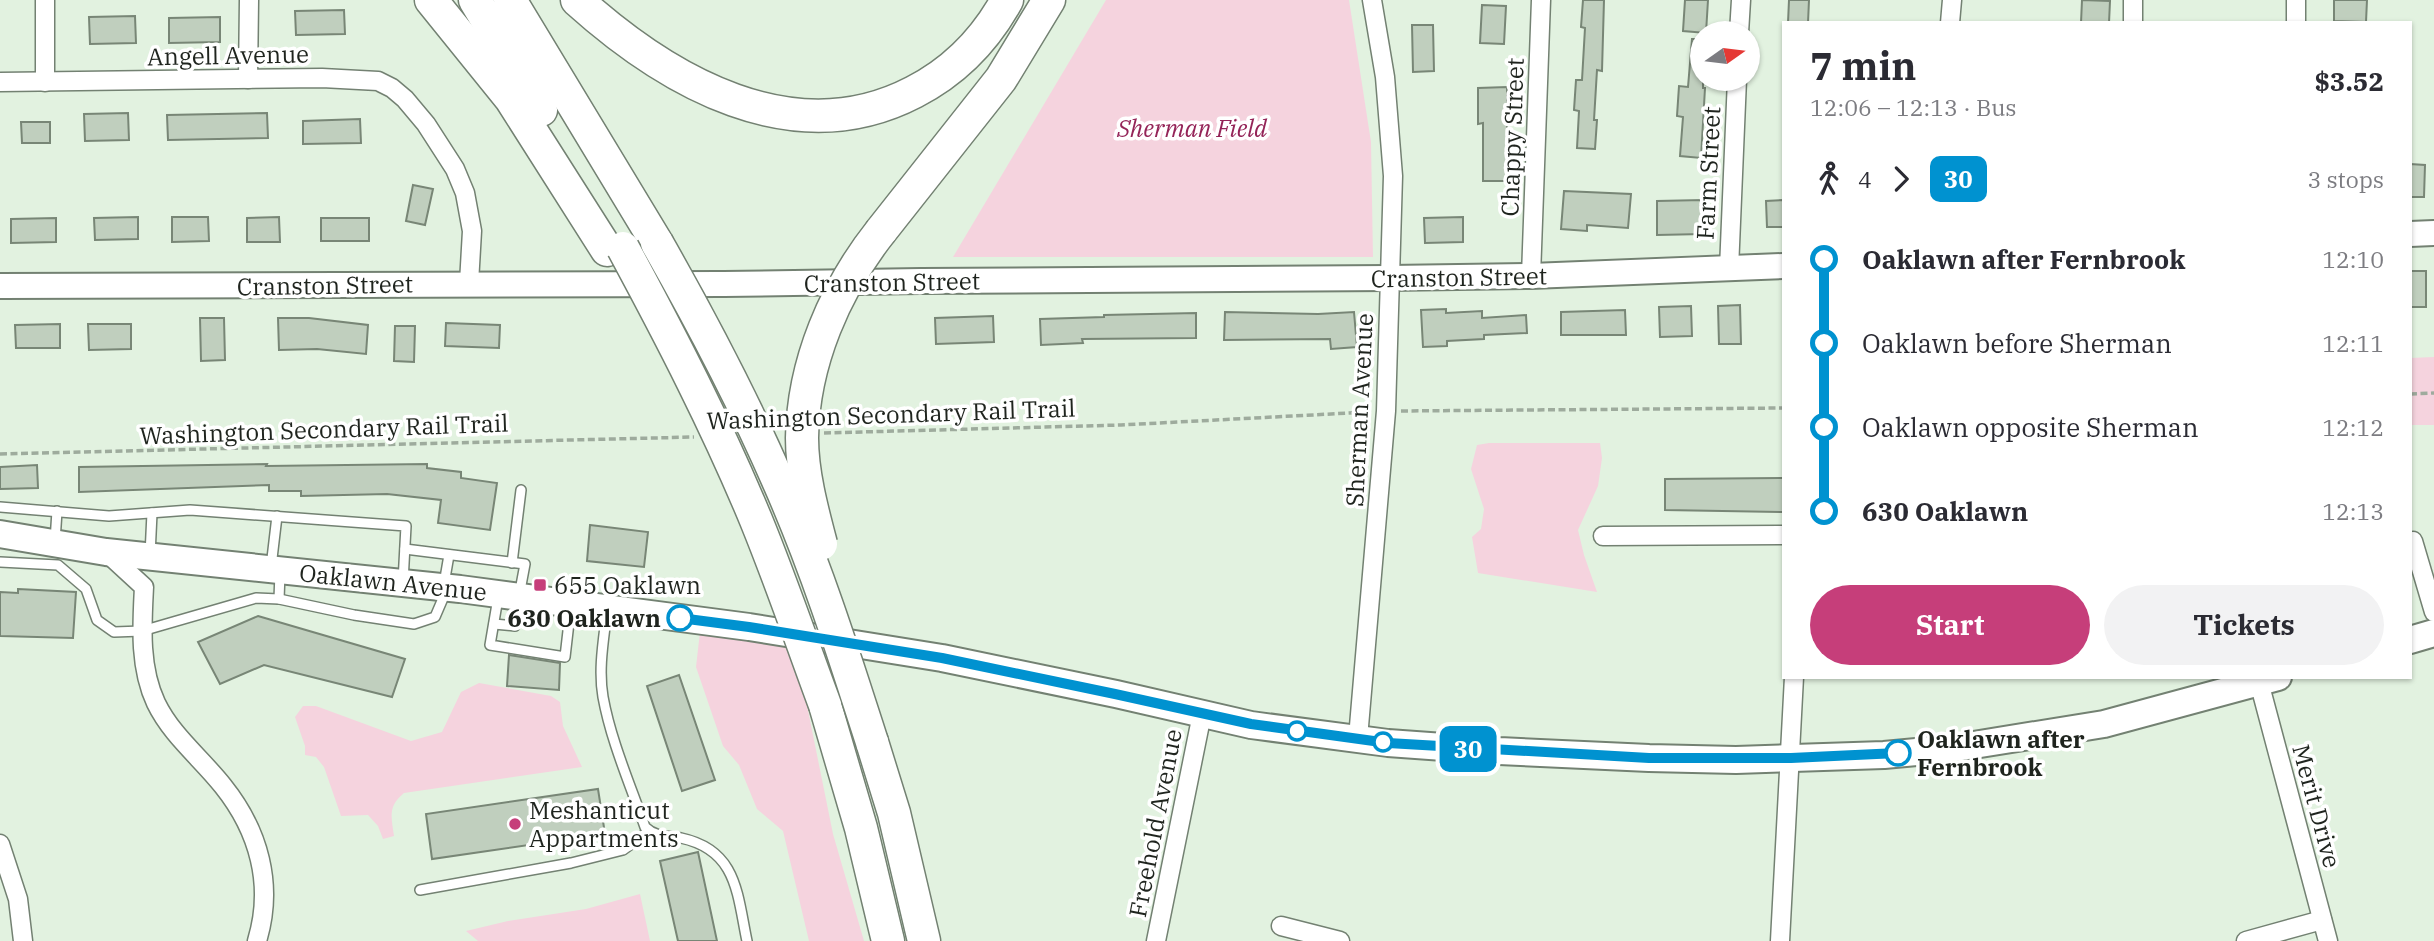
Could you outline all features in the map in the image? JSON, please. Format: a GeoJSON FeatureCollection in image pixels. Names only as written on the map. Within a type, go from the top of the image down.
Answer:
{"type":"FeatureCollection","features":[{"type":"Feature","properties":{"kind":"highway"},"geometry":{"type":"LineString","coordinates":[[431,0],[511,99],[615,249]]}},
{"type":"Feature","properties":{"kind":"highway"},"geometry":{"type":"LineString","coordinates":[[475,0],[699,394],[756,521],[825,705],[861,828],[888,941]]}},
{"type":"Feature","properties":{"kind":"highway"},"geometry":{"type":"LineString","coordinates":[[510,0],[657,243],[710,338],[781,486],[824,596],[872,741],[894,813],[924,941]]}},
{"type":"Feature","properties":{"kind":"highway"},"geometry":{"type":"LineString","coordinates":[[577,0],[633,47],[700,86],[763,109],[786,114],[829,116],[879,107],[926,86],[962,60],[978,43],[1007,0]]}},
{"type":"Feature","properties":{"kind":"highway"},"geometry":{"type":"LineString","coordinates":[[872,741],[817,527],[802,441],[810,382],[830,313],[851,272],[1001,79],[1049,0]]}},
{"type":"Feature","properties":{"kind":"main road","name":"Oaklawn Avenue"},"geometry":{"type":"LineString","coordinates":[[0,534],[106,552],[446,587],[749,627],[942,658],[1251,724],[1395,744],[1649,758],[1884,755],[2011,740],[2104,724],[2255,681]]}},
{"type":"Feature","properties":{"kind":"main road"},"geometry":{"type":"LineString","coordinates":[[2412,639],[2434,632]]}},
{"type":"Feature","properties":{"kind":"street"},"geometry":{"type":"LineString","coordinates":[[45,0],[46,82]]}},
{"type":"Feature","properties":{"kind":"street"},"geometry":{"type":"LineString","coordinates":[[248,79],[249,0]]}},
{"type":"Feature","properties":{"kind":"street","name":"Sherman Avenue"},"geometry":{"type":"LineString","coordinates":[[1357,738],[1387,411],[1390,278],[1392,155],[1385,78],[1373,0]]}},
{"type":"Feature","properties":{"kind":"street","name":"Chappy Street"},"geometry":{"type":"LineString","coordinates":[[1531,276],[1541,0]]}},
{"type":"Feature","properties":{"kind":"street"},"geometry":{"type":"LineString","coordinates":[[1740,21],[1741,0]]}},
{"type":"Feature","properties":{"kind":"street"},"geometry":{"type":"LineString","coordinates":[[1950,21],[1952,0]]}},
{"type":"Feature","properties":{"kind":"street"},"geometry":{"type":"LineString","coordinates":[[2133,0],[2133,21]]}},
{"type":"Feature","properties":{"kind":"street"},"geometry":{"type":"LineString","coordinates":[[2296,0],[2296,21]]}},
{"type":"Feature","properties":{"kind":"street","name":"Angell Avenue"},"geometry":{"type":"LineString","coordinates":[[0,82],[322,78],[378,82],[392,88],[405,99],[433,135],[465,193],[472,231],[469,283]]}},
{"type":"Feature","properties":{"kind":"street","name":"Farm Street"},"geometry":{"type":"LineString","coordinates":[[1729,269],[1736,91]]}},
{"type":"Feature","properties":{"kind":"street"},"geometry":{"type":"LineString","coordinates":[[2412,234],[2434,233]]}},
{"type":"Feature","properties":{"kind":"street","name":"Cranston Street"},"geometry":{"type":"LineString","coordinates":[[0,286],[724,284],[1390,278],[1531,276],[1782,266]]}},
{"type":"Feature","properties":{"kind":"street"},"geometry":{"type":"LineString","coordinates":[[1603,536],[1782,535]]}},
{"type":"Feature","properties":{"kind":"street"},"geometry":{"type":"LineString","coordinates":[[2413,541],[2434,612]]}},
{"type":"Feature","properties":{"kind":"street"},"geometry":{"type":"LineString","coordinates":[[106,552],[144,587],[142,632],[149,684],[164,719],[222,785],[247,822],[256,843],[264,885],[261,928],[257,941]]}},
{"type":"Feature","properties":{"kind":"street"},"geometry":{"type":"LineString","coordinates":[[1780,941],[1794,679]]}},
{"type":"Feature","properties":{"kind":"street","name":"Merit Drive"},"geometry":{"type":"LineString","coordinates":[[2255,681],[2328,941]]}},
{"type":"Feature","properties":{"kind":"street","name":"Freehold Avenue"},"geometry":{"type":"LineString","coordinates":[[1156,941],[1202,714]]}},
{"type":"Feature","properties":{"kind":"street"},"geometry":{"type":"LineString","coordinates":[[0,844],[18,899],[23,941]]}},
{"type":"Feature","properties":{"kind":"street"},"geometry":{"type":"LineString","coordinates":[[2246,941],[2322,920]]}},
{"type":"Feature","properties":{"kind":"street"},"geometry":{"type":"LineString","coordinates":[[1281,926],[1340,941]]}},
{"type":"Feature","properties":{"kind":"lane"},"geometry":{"type":"LineString","coordinates":[[512,563],[521,490]]}},
{"type":"Feature","properties":{"kind":"lane"},"geometry":{"type":"LineString","coordinates":[[0,507],[109,516],[190,510],[407,526],[403,583]]}},
{"type":"Feature","properties":{"kind":"lane"},"geometry":{"type":"LineString","coordinates":[[55,544],[57,511]]}},
{"type":"Feature","properties":{"kind":"lane"},"geometry":{"type":"LineString","coordinates":[[150,556],[152,513]]}},
{"type":"Feature","properties":{"kind":"lane"},"geometry":{"type":"LineString","coordinates":[[277,516],[275,570],[279,599]]}},
{"type":"Feature","properties":{"kind":"lane"},"geometry":{"type":"LineString","coordinates":[[405,550],[524,564],[494,624],[490,645],[565,657],[564,631],[571,603]]}},
{"type":"Feature","properties":{"kind":"lane"},"geometry":{"type":"LineString","coordinates":[[0,562],[58,565],[86,589],[97,620],[114,632],[142,632],[256,598],[279,599],[414,624],[435,617],[446,587],[449,555]]}},
{"type":"Feature","properties":{"kind":"lane"},"geometry":{"type":"LineString","coordinates":[[607,608],[601,666],[602,695],[611,730],[645,827],[659,835],[696,842],[719,855],[728,867],[747,941]]}},
{"type":"Feature","properties":{"kind":"lane"},"geometry":{"type":"LineString","coordinates":[[494,624],[515,626]]}},
{"type":"Feature","properties":{"kind":"lane"},"geometry":{"type":"LineString","coordinates":[[420,890],[571,863],[623,850],[649,831]]}},
{"type":"Feature","properties":{"kind":"path"},"geometry":{"type":"LineString","coordinates":[[2412,394],[2434,393]]}},
{"type":"Feature","properties":{"kind":"path","name":"Washington Secondary Rail Trail"},"geometry":{"type":"LineString","coordinates":[[816,433],[1121,425],[1387,411],[1782,408]]}},
{"type":"Feature","properties":{"kind":"path","name":"Washington Secondary Rail Trail"},"geometry":{"type":"LineString","coordinates":[[0,454],[705,436]]}},
{"type":"Feature","properties":{"kind":"green space","name":"Sherman Field"},"geometry":{"type":"Polygon","coordinates":[[[1106,0],[1349,0],[1371,142],[1373,257],[953,257],[1106,0]]]}},
{"type":"Feature","properties":{"kind":"green space"},"geometry":{"type":"Polygon","coordinates":[[[2434,357],[2434,425],[2412,425],[2412,358],[2434,357]]]}},
{"type":"Feature","properties":{"kind":"green space"},"geometry":{"type":"Polygon","coordinates":[[[1600,443],[1602,458],[1598,486],[1578,530],[1597,592],[1478,573],[1472,537],[1481,529],[1484,509],[1471,469],[1477,445],[1600,443]]]}},
{"type":"Feature","properties":{"kind":"green space"},"geometry":{"type":"Polygon","coordinates":[[[701,623],[783,633],[797,656],[833,834],[864,941],[809,941],[783,831],[757,809],[739,765],[723,746],[696,667],[701,623]]]}},
{"type":"Feature","properties":{"kind":"green space"},"geometry":{"type":"Polygon","coordinates":[[[479,683],[551,696],[560,702],[563,726],[582,767],[404,793],[393,807],[394,836],[383,839],[378,826],[368,815],[341,816],[324,767],[316,757],[305,755],[305,746],[295,717],[303,706],[316,706],[411,741],[442,732],[461,692],[479,683]]]}},
{"type":"Feature","properties":{"kind":"green space"},"geometry":{"type":"Polygon","coordinates":[[[640,894],[650,941],[478,941],[466,931],[508,921],[586,909],[640,894]]]}},
{"type":"Feature","properties":{"kind":"building"},"geometry":{"type":"Polygon","coordinates":[[[1583,0],[1604,0],[1602,71],[1597,70],[1595,149],[1577,148],[1579,111],[1574,110],[1576,80],[1582,80],[1585,28],[1581,27],[1583,0]]]}},
{"type":"Feature","properties":{"kind":"building"},"geometry":{"type":"Polygon","coordinates":[[[1685,0],[1708,0],[1707,21],[1690,21],[1690,32],[1683,31],[1685,0]]]}},
{"type":"Feature","properties":{"kind":"building"},"geometry":{"type":"Polygon","coordinates":[[[1789,0],[1809,0],[1808,21],[1788,21],[1789,0]]]}},
{"type":"Feature","properties":{"kind":"building"},"geometry":{"type":"Polygon","coordinates":[[[2082,0],[2110,1],[2109,21],[2081,21],[2082,0]]]}},
{"type":"Feature","properties":{"kind":"building"},"geometry":{"type":"Polygon","coordinates":[[[2334,0],[2367,0],[2366,21],[2334,21],[2334,0]]]}},
{"type":"Feature","properties":{"kind":"building"},"geometry":{"type":"Polygon","coordinates":[[[1482,5],[1506,6],[1504,44],[1480,43],[1482,5]]]}},
{"type":"Feature","properties":{"kind":"building"},"geometry":{"type":"Polygon","coordinates":[[[344,10],[345,34],[296,35],[295,11],[344,10]]]}},
{"type":"Feature","properties":{"kind":"building"},"geometry":{"type":"Polygon","coordinates":[[[135,16],[136,43],[90,44],[89,17],[135,16]]]}},
{"type":"Feature","properties":{"kind":"building"},"geometry":{"type":"Polygon","coordinates":[[[220,17],[220,42],[169,43],[169,18],[220,17]]]}},
{"type":"Feature","properties":{"kind":"building"},"geometry":{"type":"Polygon","coordinates":[[[1412,25],[1433,25],[1434,71],[1413,72],[1412,25]]]}},
{"type":"Feature","properties":{"kind":"building"},"geometry":{"type":"Polygon","coordinates":[[[1690,63],[1690,91],[1705,91],[1701,158],[1680,156],[1683,117],[1677,116],[1679,86],[1688,87],[1690,63]]]}},
{"type":"Feature","properties":{"kind":"building"},"geometry":{"type":"Polygon","coordinates":[[[1507,87],[1507,181],[1483,181],[1483,123],[1478,124],[1478,88],[1507,87]]]}},
{"type":"Feature","properties":{"kind":"building"},"geometry":{"type":"Polygon","coordinates":[[[128,113],[129,140],[85,141],[84,114],[128,113]]]}},
{"type":"Feature","properties":{"kind":"building"},"geometry":{"type":"Polygon","coordinates":[[[267,113],[268,138],[168,140],[167,115],[267,113]]]}},
{"type":"Feature","properties":{"kind":"building"},"geometry":{"type":"Polygon","coordinates":[[[360,119],[361,143],[303,144],[303,121],[360,119]]]}},
{"type":"Feature","properties":{"kind":"building"},"geometry":{"type":"Polygon","coordinates":[[[21,122],[50,122],[50,143],[22,143],[21,122]]]}},
{"type":"Feature","properties":{"kind":"building"},"geometry":{"type":"Polygon","coordinates":[[[2412,164],[2425,165],[2424,197],[2412,197],[2412,164]]]}},
{"type":"Feature","properties":{"kind":"building"},"geometry":{"type":"Polygon","coordinates":[[[413,185],[433,189],[425,225],[406,221],[413,185]]]}},
{"type":"Feature","properties":{"kind":"building"},"geometry":{"type":"Polygon","coordinates":[[[1564,191],[1631,194],[1628,228],[1587,225],[1587,231],[1561,229],[1564,191]]]}},
{"type":"Feature","properties":{"kind":"building"},"geometry":{"type":"Polygon","coordinates":[[[1703,200],[1703,234],[1657,235],[1657,201],[1703,200]]]}},
{"type":"Feature","properties":{"kind":"building"},"geometry":{"type":"Polygon","coordinates":[[[1782,200],[1782,227],[1767,227],[1766,201],[1782,200]]]}},
{"type":"Feature","properties":{"kind":"building"},"geometry":{"type":"Polygon","coordinates":[[[138,217],[138,239],[95,240],[94,218],[138,217]]]}},
{"type":"Feature","properties":{"kind":"building"},"geometry":{"type":"Polygon","coordinates":[[[172,217],[208,217],[209,241],[172,242],[172,217]]]}},
{"type":"Feature","properties":{"kind":"building"},"geometry":{"type":"Polygon","coordinates":[[[279,217],[280,242],[247,242],[247,218],[279,217]]]}},
{"type":"Feature","properties":{"kind":"building"},"geometry":{"type":"Polygon","coordinates":[[[1463,217],[1463,242],[1425,243],[1424,218],[1463,217]]]}},
{"type":"Feature","properties":{"kind":"building"},"geometry":{"type":"Polygon","coordinates":[[[56,218],[56,242],[11,243],[11,219],[56,218]]]}},
{"type":"Feature","properties":{"kind":"building"},"geometry":{"type":"Polygon","coordinates":[[[321,218],[369,218],[369,241],[321,241],[321,218]]]}},
{"type":"Feature","properties":{"kind":"building"},"geometry":{"type":"Polygon","coordinates":[[[2412,271],[2426,271],[2426,307],[2412,307],[2412,271]]]}},
{"type":"Feature","properties":{"kind":"building"},"geometry":{"type":"Polygon","coordinates":[[[1740,305],[1741,344],[1719,344],[1718,306],[1740,305]]]}},
{"type":"Feature","properties":{"kind":"building"},"geometry":{"type":"Polygon","coordinates":[[[1691,306],[1692,336],[1660,337],[1659,307],[1691,306]]]}},
{"type":"Feature","properties":{"kind":"building"},"geometry":{"type":"Polygon","coordinates":[[[1446,309],[1446,313],[1482,311],[1482,318],[1526,315],[1527,333],[1484,335],[1484,339],[1447,341],[1447,346],[1423,347],[1421,310],[1446,309]]]}},
{"type":"Feature","properties":{"kind":"building"},"geometry":{"type":"Polygon","coordinates":[[[1625,310],[1626,335],[1561,335],[1561,312],[1625,310]]]}},
{"type":"Feature","properties":{"kind":"building"},"geometry":{"type":"Polygon","coordinates":[[[1225,312],[1354,312],[1357,347],[1331,349],[1330,339],[1224,340],[1225,312]]]}},
{"type":"Feature","properties":{"kind":"building"},"geometry":{"type":"Polygon","coordinates":[[[1196,313],[1196,338],[1082,339],[1083,343],[1041,345],[1040,319],[1196,313]]]}},
{"type":"Feature","properties":{"kind":"building"},"geometry":{"type":"Polygon","coordinates":[[[993,316],[994,342],[936,344],[935,318],[993,316]]]}},
{"type":"Feature","properties":{"kind":"building"},"geometry":{"type":"Polygon","coordinates":[[[200,318],[224,318],[225,360],[201,361],[200,318]]]}},
{"type":"Feature","properties":{"kind":"building"},"geometry":{"type":"Polygon","coordinates":[[[278,318],[309,318],[368,325],[366,354],[317,349],[279,350],[278,318]]]}},
{"type":"Feature","properties":{"kind":"building"},"geometry":{"type":"Polygon","coordinates":[[[446,323],[500,325],[499,348],[445,346],[446,323]]]}},
{"type":"Feature","properties":{"kind":"building"},"geometry":{"type":"Polygon","coordinates":[[[60,324],[60,348],[16,348],[15,325],[60,324]]]}},
{"type":"Feature","properties":{"kind":"building"},"geometry":{"type":"Polygon","coordinates":[[[88,324],[131,324],[131,349],[89,350],[88,324]]]}},
{"type":"Feature","properties":{"kind":"building"},"geometry":{"type":"Polygon","coordinates":[[[395,326],[415,326],[414,362],[394,361],[395,326]]]}},
{"type":"Feature","properties":{"kind":"building"},"geometry":{"type":"Polygon","coordinates":[[[267,464],[266,466],[427,464],[427,468],[461,472],[461,478],[497,483],[490,530],[438,523],[441,500],[387,494],[301,496],[301,491],[269,491],[269,485],[79,492],[79,467],[267,464]]]}},
{"type":"Feature","properties":{"kind":"building"},"geometry":{"type":"Polygon","coordinates":[[[37,465],[38,488],[0,489],[0,467],[37,465]]]}},
{"type":"Feature","properties":{"kind":"building"},"geometry":{"type":"Polygon","coordinates":[[[1782,478],[1782,512],[1665,510],[1665,479],[1782,478]]]}},
{"type":"Feature","properties":{"kind":"building"},"geometry":{"type":"Polygon","coordinates":[[[590,525],[648,532],[644,567],[587,561],[590,525]]]}},
{"type":"Feature","properties":{"kind":"building"},"geometry":{"type":"Polygon","coordinates":[[[18,589],[76,592],[73,638],[0,636],[0,592],[18,593],[18,589]]]}},
{"type":"Feature","properties":{"kind":"building"},"geometry":{"type":"Polygon","coordinates":[[[258,616],[405,659],[392,697],[264,665],[220,684],[198,642],[258,616]]]}},
{"type":"Feature","properties":{"kind":"building"},"geometry":{"type":"Polygon","coordinates":[[[509,655],[560,663],[559,690],[507,686],[509,655]]]}},
{"type":"Feature","properties":{"kind":"building","name":"Meshanticut Appartments"},"geometry":{"type":"Polygon","coordinates":[[[679,675],[715,780],[682,791],[647,686],[679,675]]]}},
{"type":"Feature","properties":{"kind":"building","name":"Meshanticut Appartments"},"geometry":{"type":"Polygon","coordinates":[[[598,789],[605,834],[432,859],[426,814],[598,789]]]}},
{"type":"Feature","properties":{"kind":"building","name":"Meshanticut Appartments"},"geometry":{"type":"Polygon","coordinates":[[[698,852],[717,941],[678,941],[660,861],[698,852]]]}},
{"type":"Feature","properties":{"kind":"bus line","name":"30"},"geometry":{"type":"LineString","coordinates":[[680,618],[942,658],[1251,724],[1388,743],[1499,751],[1736,760],[1898,753]]}},
{"type":"Feature","properties":{"kind":"place","name":"655 Oaklawn"},"geometry":{"type":"Point","coordinates":[540,585]}},
{"type":"Feature","properties":{"kind":"place","name":"630 Oaklawn"},"geometry":{"type":"Point","coordinates":[680,618]}},
{"type":"Feature","properties":{"kind":"place","name":"Oaklawn after Fernbrook"},"geometry":{"type":"Point","coordinates":[1898,753]}},
{"type":"Feature","properties":{"kind":"place","name":"Meshanticut Appartments"},"geometry":{"type":"Point","coordinates":[515,824]}}]}
